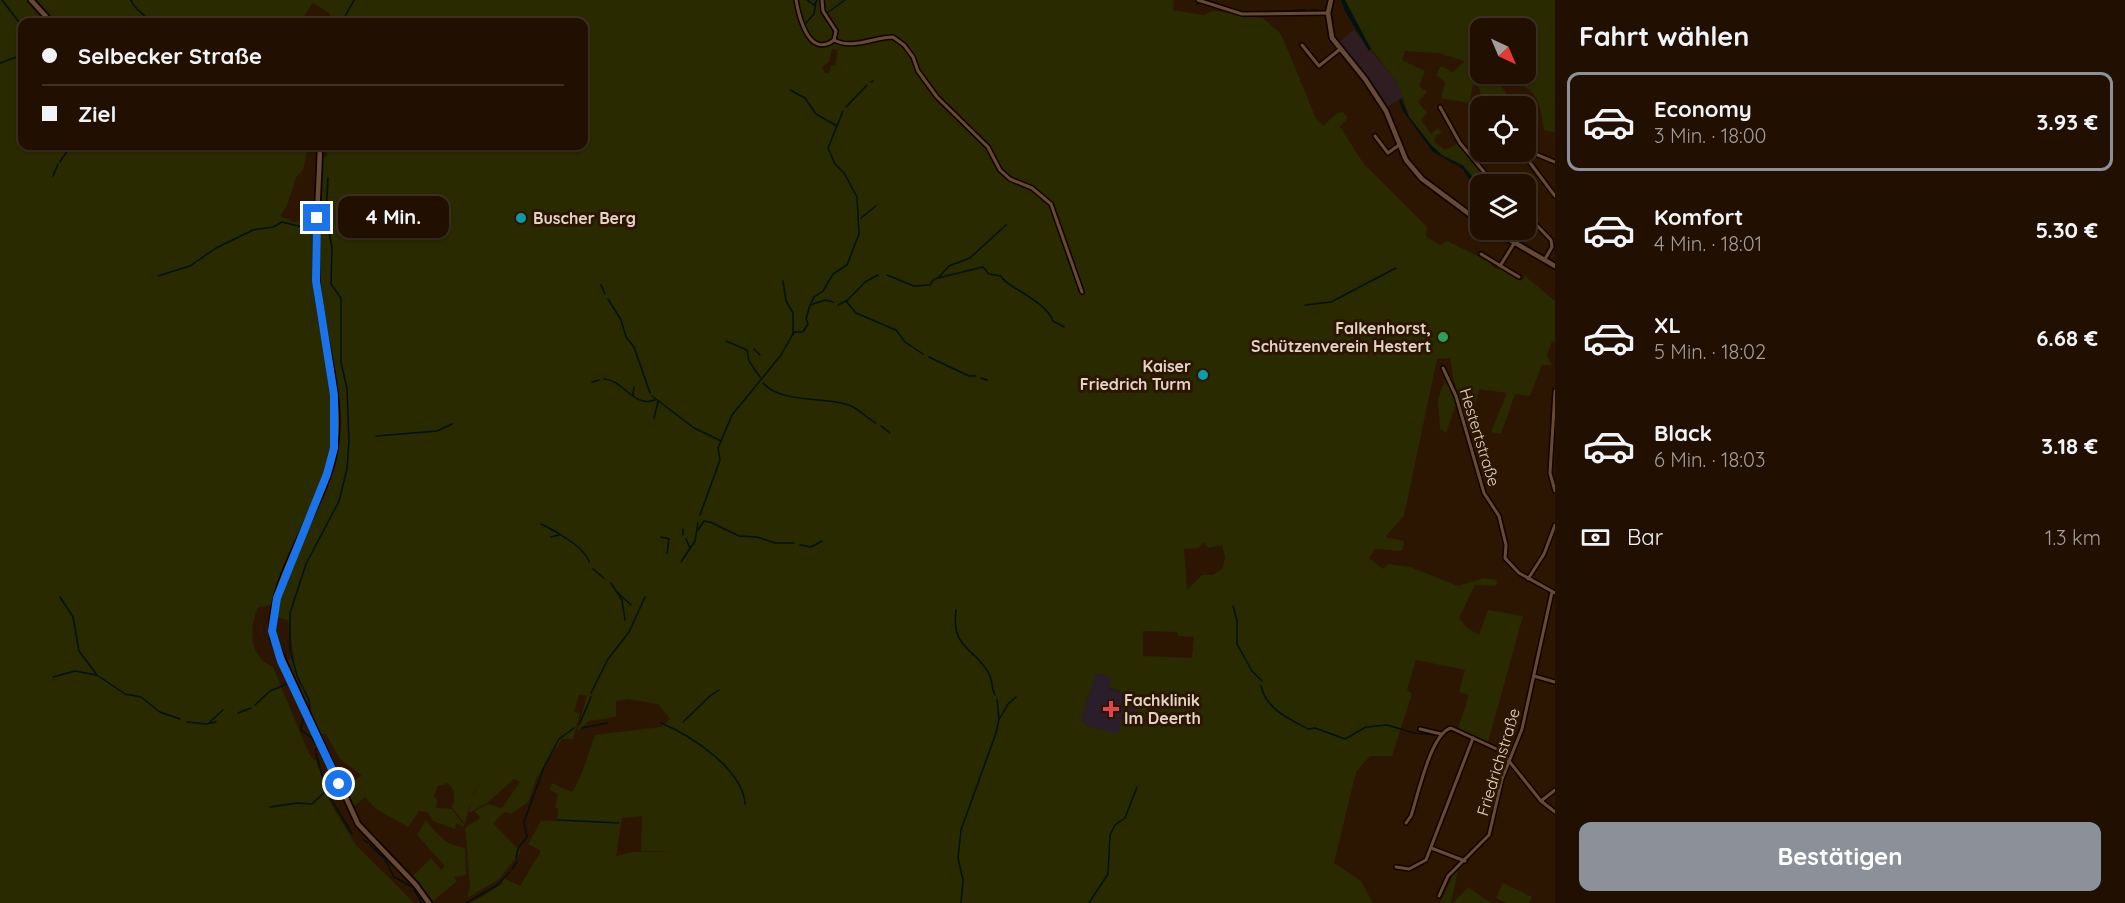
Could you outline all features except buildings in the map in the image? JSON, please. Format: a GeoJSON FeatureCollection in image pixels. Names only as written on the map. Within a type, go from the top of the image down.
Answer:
{"type":"FeatureCollection","features":[{"type":"Feature","properties":{"kind":"main road"},"geometry":{"type":"LineString","coordinates":[[32,0],[48,18]]}},
{"type":"Feature","properties":{"kind":"main road"},"geometry":{"type":"LineString","coordinates":[[1331,0],[1328,13],[1332,38],[1359,70],[1387,114],[1406,160],[1422,179],[1470,214]]}},
{"type":"Feature","properties":{"kind":"main road"},"geometry":{"type":"LineString","coordinates":[[320,150],[316,281],[336,411],[334,448],[327,474],[273,611],[274,645],[358,824],[416,885],[429,903]]}},
{"type":"Feature","properties":{"kind":"main road"},"geometry":{"type":"LineString","coordinates":[[1511,240],[1555,266]]}},
{"type":"Feature","properties":{"kind":"street"},"geometry":{"type":"LineString","coordinates":[[796,0],[802,26],[810,39],[824,45],[834,40]]}},
{"type":"Feature","properties":{"kind":"street"},"geometry":{"type":"LineString","coordinates":[[822,0],[823,11],[835,27],[834,40]]}},
{"type":"Feature","properties":{"kind":"street"},"geometry":{"type":"LineString","coordinates":[[1198,0],[1242,14],[1328,13]]}},
{"type":"Feature","properties":{"kind":"street"},"geometry":{"type":"LineString","coordinates":[[834,40],[839,43],[872,43],[893,37],[904,45],[931,89],[985,144],[1000,170],[1010,179],[1032,188],[1051,204],[1082,292]]}},
{"type":"Feature","properties":{"kind":"street"},"geometry":{"type":"LineString","coordinates":[[1302,45],[1319,66],[1340,50]]}},
{"type":"Feature","properties":{"kind":"street"},"geometry":{"type":"LineString","coordinates":[[1440,107],[1460,143],[1486,174]]}},
{"type":"Feature","properties":{"kind":"street"},"geometry":{"type":"LineString","coordinates":[[1375,136],[1388,153],[1399,145]]}},
{"type":"Feature","properties":{"kind":"street"},"geometry":{"type":"LineString","coordinates":[[1536,154],[1555,162]]}},
{"type":"Feature","properties":{"kind":"street"},"geometry":{"type":"LineString","coordinates":[[1530,162],[1555,196]]}},
{"type":"Feature","properties":{"kind":"street"},"geometry":{"type":"LineString","coordinates":[[1536,224],[1551,240],[1552,247],[1545,260]]}},
{"type":"Feature","properties":{"kind":"street"},"geometry":{"type":"LineString","coordinates":[[1500,266],[1515,242]]}},
{"type":"Feature","properties":{"kind":"street"},"geometry":{"type":"LineString","coordinates":[[1481,254],[1519,278]]}},
{"type":"Feature","properties":{"kind":"street","name":"Hestertstraße"},"geometry":{"type":"LineString","coordinates":[[1443,368],[1456,396],[1484,493],[1499,516],[1506,546],[1505,558],[1514,569],[1528,579],[1554,592]]}},
{"type":"Feature","properties":{"kind":"street"},"geometry":{"type":"LineString","coordinates":[[1555,391],[1550,473],[1555,491]]}},
{"type":"Feature","properties":{"kind":"street"},"geometry":{"type":"LineString","coordinates":[[1528,579],[1544,554],[1555,525]]}},
{"type":"Feature","properties":{"kind":"street","name":"Friedrichstraße"},"geometry":{"type":"LineString","coordinates":[[1439,896],[1448,876],[1489,834],[1509,758],[1522,729],[1554,592]]}},
{"type":"Feature","properties":{"kind":"street"},"geometry":{"type":"LineString","coordinates":[[1533,676],[1555,682]]}},
{"type":"Feature","properties":{"kind":"street"},"geometry":{"type":"LineString","coordinates":[[1406,823],[1441,734],[1452,728],[1492,746],[1509,758],[1541,801],[1555,812]]}},
{"type":"Feature","properties":{"kind":"street"},"geometry":{"type":"LineString","coordinates":[[1420,729],[1441,734]]}},
{"type":"Feature","properties":{"kind":"street"},"geometry":{"type":"LineString","coordinates":[[1396,867],[1409,869],[1426,860],[1473,738]]}},
{"type":"Feature","properties":{"kind":"street"},"geometry":{"type":"LineString","coordinates":[[1541,801],[1555,790]]}},
{"type":"Feature","properties":{"kind":"street"},"geometry":{"type":"LineString","coordinates":[[1431,848],[1465,861]]}},
{"type":"Feature","properties":{"kind":"shaded area"},"geometry":{"type":"Polygon","coordinates":[[[0,0],[29,0],[44,18],[18,18],[18,150],[307,150],[303,170],[296,177],[287,206],[280,216],[294,222],[315,218],[315,289],[332,390],[333,442],[327,470],[305,518],[273,605],[258,607],[253,624],[253,641],[259,656],[273,667],[309,754],[316,761],[330,802],[355,844],[414,903],[0,903],[0,0]]]}},
{"type":"Feature","properties":{"kind":"shaded area"},"geometry":{"type":"Polygon","coordinates":[[[37,0],[1174,0],[1173,10],[1203,15],[1214,11],[1263,18],[1281,34],[1315,116],[1323,126],[1337,113],[1343,112],[1348,118],[1340,127],[1364,164],[1427,227],[1426,236],[1440,245],[1447,241],[1492,263],[1491,265],[1496,269],[1498,266],[1522,281],[1525,276],[1555,301],[1555,343],[1552,341],[1547,356],[1552,365],[1542,365],[1530,396],[1515,394],[1501,434],[1491,432],[1507,393],[1479,389],[1469,435],[1450,358],[1437,359],[1404,516],[1385,537],[1404,541],[1402,551],[1375,549],[1369,558],[1383,569],[1388,564],[1410,567],[1458,586],[1484,578],[1497,580],[1496,586],[1475,585],[1459,618],[1466,627],[1479,635],[1488,610],[1523,616],[1488,742],[1458,729],[1469,695],[1459,692],[1465,670],[1416,660],[1407,690],[1412,694],[1392,756],[1370,756],[1356,772],[1334,863],[1361,881],[1373,903],[471,903],[502,884],[504,878],[520,886],[541,851],[528,844],[541,821],[557,821],[558,809],[555,807],[558,794],[550,790],[552,783],[572,792],[595,735],[661,727],[670,719],[658,704],[628,699],[616,701],[616,717],[589,721],[577,731],[587,696],[579,695],[574,712],[580,713],[573,739],[562,739],[537,777],[528,802],[511,814],[505,812],[493,823],[521,852],[498,880],[467,898],[470,884],[465,828],[480,818],[475,811],[488,804],[502,808],[520,782],[514,779],[487,803],[469,813],[472,800],[465,824],[451,806],[454,804],[454,797],[451,786],[445,782],[445,785],[438,785],[434,796],[437,800],[436,808],[452,809],[464,825],[464,827],[456,823],[455,829],[433,821],[427,812],[419,811],[408,827],[376,809],[365,797],[353,807],[342,786],[362,776],[339,758],[326,734],[318,734],[283,660],[294,658],[288,620],[274,616],[330,475],[338,436],[338,401],[319,280],[321,157],[327,156],[327,150],[588,150],[588,18],[331,18],[329,13],[313,3],[303,18],[53,18],[37,0]],[[832,49],[829,62],[822,67],[825,73],[829,73],[831,65],[835,66],[838,50],[832,49]],[[1168,384],[1168,392],[1192,393],[1193,385],[1168,384]],[[1204,542],[1198,548],[1184,549],[1187,590],[1202,575],[1213,575],[1223,568],[1225,557],[1222,545],[1208,548],[1204,542]],[[1143,631],[1143,656],[1192,658],[1194,637],[1178,636],[1177,632],[1143,631]],[[1096,673],[1081,719],[1087,726],[1118,734],[1121,722],[1136,722],[1138,699],[1109,687],[1111,677],[1096,673]],[[642,816],[622,818],[616,856],[633,852],[673,852],[641,851],[642,816]]]}},
{"type":"Feature","properties":{"kind":"shaded area"},"geometry":{"type":"Polygon","coordinates":[[[1341,0],[1345,0],[1371,49],[1369,51],[1345,11],[1341,0]]]}},
{"type":"Feature","properties":{"kind":"shaded area"},"geometry":{"type":"Polygon","coordinates":[[[1345,0],[1555,0],[1555,132],[1544,130],[1536,96],[1519,84],[1536,84],[1536,18],[1470,18],[1470,84],[1501,84],[1508,96],[1481,96],[1479,87],[1473,85],[1469,103],[1441,98],[1445,82],[1436,75],[1441,66],[1453,72],[1465,61],[1438,53],[1405,51],[1402,60],[1425,71],[1419,86],[1427,92],[1418,102],[1427,113],[1421,120],[1431,134],[1438,128],[1442,133],[1436,135],[1434,142],[1445,150],[1459,143],[1470,156],[1470,162],[1475,162],[1484,174],[1470,175],[1463,165],[1442,155],[1431,145],[1409,116],[1398,84],[1364,39],[1345,0]]]}},
{"type":"Feature","properties":{"kind":"shaded area"},"geometry":{"type":"Polygon","coordinates":[[[1354,30],[1398,83],[1403,97],[1387,107],[1367,76],[1338,43],[1354,30]]]}},
{"type":"Feature","properties":{"kind":"shaded area"},"geometry":{"type":"Polygon","coordinates":[[[1401,99],[1409,117],[1431,145],[1442,155],[1463,166],[1470,174],[1470,181],[1463,169],[1432,151],[1403,111],[1399,100],[1401,99]]]}},
{"type":"Feature","properties":{"kind":"shaded area"},"geometry":{"type":"Polygon","coordinates":[[[1446,377],[1457,402],[1446,433],[1440,429],[1438,399],[1446,377]]]}},
{"type":"Feature","properties":{"kind":"shaded area","name":"Fachklinik Im Deerth"},"geometry":{"type":"Polygon","coordinates":[[[1096,673],[1112,677],[1109,688],[1138,699],[1136,723],[1118,735],[1087,726],[1081,719],[1096,673]]]}},
{"type":"Feature","properties":{"kind":"shaded area"},"geometry":{"type":"Polygon","coordinates":[[[426,820],[442,838],[453,845],[465,848],[466,875],[454,877],[457,881],[433,901],[413,876],[431,858],[441,870],[445,866],[417,835],[426,820]]]}},
{"type":"Feature","properties":{"kind":"shaded area"},"geometry":{"type":"Polygon","coordinates":[[[1458,870],[1451,903],[1440,903],[1454,873],[1458,870]]]}},
{"type":"Feature","properties":{"kind":"shaded area"},"geometry":{"type":"Polygon","coordinates":[[[1503,883],[1532,897],[1529,903],[1506,903],[1496,898],[1503,883]]]}},
{"type":"Feature","properties":{"kind":"shaded area"},"geometry":{"type":"Polygon","coordinates":[[[1468,887],[1491,903],[1453,903],[1468,887]]]}},
{"type":"Feature","properties":{"kind":"waterway"},"geometry":{"type":"LineString","coordinates":[[2,0],[18,21]]}},
{"type":"Feature","properties":{"kind":"waterway"},"geometry":{"type":"LineString","coordinates":[[131,0],[146,18]]}},
{"type":"Feature","properties":{"kind":"waterway"},"geometry":{"type":"LineString","coordinates":[[344,18],[354,0]]}},
{"type":"Feature","properties":{"kind":"waterway"},"geometry":{"type":"LineString","coordinates":[[807,0],[814,5],[817,0]]}},
{"type":"Feature","properties":{"kind":"waterway"},"geometry":{"type":"LineString","coordinates":[[827,13],[845,0]]}},
{"type":"Feature","properties":{"kind":"waterway"},"geometry":{"type":"LineString","coordinates":[[1204,0],[1210,2]]}},
{"type":"Feature","properties":{"kind":"waterway"},"geometry":{"type":"LineString","coordinates":[[806,23],[814,14],[816,3]]}},
{"type":"Feature","properties":{"kind":"waterway"},"geometry":{"type":"LineString","coordinates":[[1197,4],[1201,3]]}},
{"type":"Feature","properties":{"kind":"waterway"},"geometry":{"type":"LineString","coordinates":[[1215,3],[1222,6]]}},
{"type":"Feature","properties":{"kind":"waterway"},"geometry":{"type":"LineString","coordinates":[[1289,11],[1296,10]]}},
{"type":"Feature","properties":{"kind":"waterway"},"geometry":{"type":"LineString","coordinates":[[1298,10],[1306,10]]}},
{"type":"Feature","properties":{"kind":"waterway"},"geometry":{"type":"LineString","coordinates":[[1311,10],[1318,10]]}},
{"type":"Feature","properties":{"kind":"waterway"},"geometry":{"type":"LineString","coordinates":[[1264,12],[1287,11]]}},
{"type":"Feature","properties":{"kind":"waterway"},"geometry":{"type":"LineString","coordinates":[[0,63],[18,56]]}},
{"type":"Feature","properties":{"kind":"waterway"},"geometry":{"type":"LineString","coordinates":[[846,107],[867,85]]}},
{"type":"Feature","properties":{"kind":"waterway"},"geometry":{"type":"LineString","coordinates":[[790,90],[805,98],[816,114],[837,126]]}},
{"type":"Feature","properties":{"kind":"waterway"},"geometry":{"type":"LineString","coordinates":[[811,303],[814,297],[823,291],[833,274],[847,265],[859,234],[857,197],[844,173],[835,164],[828,148],[843,111]]}},
{"type":"Feature","properties":{"kind":"waterway"},"geometry":{"type":"LineString","coordinates":[[64,156],[68,150]]}},
{"type":"Feature","properties":{"kind":"waterway"},"geometry":{"type":"LineString","coordinates":[[60,162],[63,157]]}},
{"type":"Feature","properties":{"kind":"waterway"},"geometry":{"type":"LineString","coordinates":[[53,176],[58,164]]}},
{"type":"Feature","properties":{"kind":"waterway"},"geometry":{"type":"LineString","coordinates":[[310,712],[309,700],[297,676],[290,649],[290,613],[306,564],[339,501],[347,469],[349,440],[347,389],[341,362],[341,298],[331,284],[332,247],[326,215],[328,178]]}},
{"type":"Feature","properties":{"kind":"waterway"},"geometry":{"type":"LineString","coordinates":[[861,218],[876,206]]}},
{"type":"Feature","properties":{"kind":"waterway"},"geometry":{"type":"LineString","coordinates":[[158,276],[190,266],[216,248],[253,230],[273,227],[282,222],[311,229]]}},
{"type":"Feature","properties":{"kind":"waterway"},"geometry":{"type":"LineString","coordinates":[[939,277],[949,266],[970,258],[1006,225]]}},
{"type":"Feature","properties":{"kind":"waterway"},"geometry":{"type":"LineString","coordinates":[[887,275],[914,286],[930,285],[934,279],[983,267],[989,274],[1001,276],[1035,301],[1043,307],[1053,321],[1064,327]]}},
{"type":"Feature","properties":{"kind":"waterway"},"geometry":{"type":"LineString","coordinates":[[1305,305],[1331,302],[1396,268]]}},
{"type":"Feature","properties":{"kind":"waterway"},"geometry":{"type":"LineString","coordinates":[[838,305],[848,300],[865,282],[878,275]]}},
{"type":"Feature","properties":{"kind":"waterway"},"geometry":{"type":"LineString","coordinates":[[783,281],[786,301],[793,313],[793,335]]}},
{"type":"Feature","properties":{"kind":"waterway"},"geometry":{"type":"LineString","coordinates":[[601,285],[605,294]]}},
{"type":"Feature","properties":{"kind":"waterway"},"geometry":{"type":"LineString","coordinates":[[608,299],[621,320],[626,337],[634,347],[650,393]]}},
{"type":"Feature","properties":{"kind":"waterway"},"geometry":{"type":"LineString","coordinates":[[700,515],[720,460],[718,448],[732,415],[781,355],[794,332],[803,332],[808,324],[806,319],[810,305],[825,300],[833,302]]}},
{"type":"Feature","properties":{"kind":"waterway"},"geometry":{"type":"LineString","coordinates":[[846,301],[856,313],[896,330],[905,342],[923,354]]}},
{"type":"Feature","properties":{"kind":"waterway"},"geometry":{"type":"LineString","coordinates":[[726,341],[747,350],[749,361],[760,377]]}},
{"type":"Feature","properties":{"kind":"waterway"},"geometry":{"type":"LineString","coordinates":[[754,349],[760,355]]}},
{"type":"Feature","properties":{"kind":"waterway"},"geometry":{"type":"LineString","coordinates":[[929,357],[969,376],[976,376]]}},
{"type":"Feature","properties":{"kind":"waterway"},"geometry":{"type":"LineString","coordinates":[[981,378],[987,380]]}},
{"type":"Feature","properties":{"kind":"waterway"},"geometry":{"type":"LineString","coordinates":[[604,379],[617,384],[641,400],[655,400]]}},
{"type":"Feature","properties":{"kind":"waterway"},"geometry":{"type":"LineString","coordinates":[[592,382],[599,380]]}},
{"type":"Feature","properties":{"kind":"waterway"},"geometry":{"type":"LineString","coordinates":[[763,383],[771,390],[792,397],[849,405],[876,423]]}},
{"type":"Feature","properties":{"kind":"waterway"},"geometry":{"type":"LineString","coordinates":[[633,395],[634,387]]}},
{"type":"Feature","properties":{"kind":"waterway"},"geometry":{"type":"LineString","coordinates":[[652,396],[694,428],[721,441]]}},
{"type":"Feature","properties":{"kind":"waterway"},"geometry":{"type":"LineString","coordinates":[[654,418],[658,402]]}},
{"type":"Feature","properties":{"kind":"waterway"},"geometry":{"type":"LineString","coordinates":[[376,436],[437,431],[452,424]]}},
{"type":"Feature","properties":{"kind":"waterway"},"geometry":{"type":"LineString","coordinates":[[881,426],[890,433]]}},
{"type":"Feature","properties":{"kind":"waterway"},"geometry":{"type":"LineString","coordinates":[[698,530],[704,521],[739,536],[757,537],[775,543],[794,543]]}},
{"type":"Feature","properties":{"kind":"waterway"},"geometry":{"type":"LineString","coordinates":[[681,562],[695,541],[698,523]]}},
{"type":"Feature","properties":{"kind":"waterway"},"geometry":{"type":"LineString","coordinates":[[541,524],[576,545],[589,562]]}},
{"type":"Feature","properties":{"kind":"waterway"},"geometry":{"type":"LineString","coordinates":[[683,529],[683,535]]}},
{"type":"Feature","properties":{"kind":"waterway"},"geometry":{"type":"LineString","coordinates":[[551,537],[559,535]]}},
{"type":"Feature","properties":{"kind":"waterway"},"geometry":{"type":"LineString","coordinates":[[661,537],[669,539],[667,553]]}},
{"type":"Feature","properties":{"kind":"waterway"},"geometry":{"type":"LineString","coordinates":[[686,539],[690,548]]}},
{"type":"Feature","properties":{"kind":"waterway"},"geometry":{"type":"LineString","coordinates":[[800,545],[811,547],[822,541]]}},
{"type":"Feature","properties":{"kind":"waterway"},"geometry":{"type":"LineString","coordinates":[[593,569],[604,578]]}},
{"type":"Feature","properties":{"kind":"waterway"},"geometry":{"type":"LineString","coordinates":[[611,583],[622,600],[625,620]]}},
{"type":"Feature","properties":{"kind":"waterway"},"geometry":{"type":"LineString","coordinates":[[616,591],[631,605]]}},
{"type":"Feature","properties":{"kind":"waterway"},"geometry":{"type":"LineString","coordinates":[[60,597],[73,617],[79,651],[97,675],[125,694],[141,697],[160,712],[180,719]]}},
{"type":"Feature","properties":{"kind":"waterway"},"geometry":{"type":"LineString","coordinates":[[591,693],[608,659],[629,632],[645,597]]}},
{"type":"Feature","properties":{"kind":"waterway"},"geometry":{"type":"LineString","coordinates":[[1233,606],[1237,620],[1237,644],[1252,671],[1262,681]]}},
{"type":"Feature","properties":{"kind":"waterway"},"geometry":{"type":"LineString","coordinates":[[956,610],[955,623],[960,640],[988,672],[995,695]]}},
{"type":"Feature","properties":{"kind":"waterway"},"geometry":{"type":"LineString","coordinates":[[53,677],[75,671],[96,675]]}},
{"type":"Feature","properties":{"kind":"waterway"},"geometry":{"type":"LineString","coordinates":[[255,705],[270,691],[287,684]]}},
{"type":"Feature","properties":{"kind":"waterway"},"geometry":{"type":"LineString","coordinates":[[1261,686],[1273,707],[1308,729],[1315,728],[1345,739],[1366,727],[1387,725],[1414,733],[1438,735]]}},
{"type":"Feature","properties":{"kind":"waterway"},"geometry":{"type":"LineString","coordinates":[[683,722],[719,690]]}},
{"type":"Feature","properties":{"kind":"waterway"},"geometry":{"type":"LineString","coordinates":[[579,725],[591,697]]}},
{"type":"Feature","properties":{"kind":"waterway"},"geometry":{"type":"LineString","coordinates":[[1000,718],[1008,704],[1016,697]]}},
{"type":"Feature","properties":{"kind":"waterway"},"geometry":{"type":"LineString","coordinates":[[961,903],[963,880],[958,858],[961,830],[996,733],[999,719],[997,700]]}},
{"type":"Feature","properties":{"kind":"waterway"},"geometry":{"type":"LineString","coordinates":[[238,713],[251,708]]}},
{"type":"Feature","properties":{"kind":"waterway"},"geometry":{"type":"LineString","coordinates":[[210,722],[223,710]]}},
{"type":"Feature","properties":{"kind":"waterway"},"geometry":{"type":"LineString","coordinates":[[303,719],[301,730],[312,738],[315,744]]}},
{"type":"Feature","properties":{"kind":"waterway"},"geometry":{"type":"LineString","coordinates":[[187,722],[206,724],[216,722]]}},
{"type":"Feature","properties":{"kind":"waterway"},"geometry":{"type":"LineString","coordinates":[[582,728],[607,723]]}},
{"type":"Feature","properties":{"kind":"waterway"},"geometry":{"type":"LineString","coordinates":[[661,723],[700,745],[725,766],[742,791],[745,804]]}},
{"type":"Feature","properties":{"kind":"waterway"},"geometry":{"type":"LineString","coordinates":[[519,847],[527,837],[524,822],[544,767],[559,739],[574,728]]}},
{"type":"Feature","properties":{"kind":"waterway"},"geometry":{"type":"LineString","coordinates":[[316,754],[327,791]]}},
{"type":"Feature","properties":{"kind":"waterway"},"geometry":{"type":"LineString","coordinates":[[1089,903],[1108,874],[1110,835],[1115,825],[1125,818],[1137,787]]}},
{"type":"Feature","properties":{"kind":"waterway"},"geometry":{"type":"LineString","coordinates":[[270,807],[297,803],[312,804],[327,790]]}},
{"type":"Feature","properties":{"kind":"waterway"},"geometry":{"type":"LineString","coordinates":[[328,794],[352,834]]}},
{"type":"Feature","properties":{"kind":"waterway"},"geometry":{"type":"LineString","coordinates":[[558,820],[619,823]]}},
{"type":"Feature","properties":{"kind":"waterway"},"geometry":{"type":"LineString","coordinates":[[364,840],[368,843]]}},
{"type":"Feature","properties":{"kind":"waterway"},"geometry":{"type":"LineString","coordinates":[[370,845],[385,859],[394,877],[412,887]]}},
{"type":"Feature","properties":{"kind":"waterway"},"geometry":{"type":"LineString","coordinates":[[516,858],[518,849]]}},
{"type":"Feature","properties":{"kind":"waterway"},"geometry":{"type":"LineString","coordinates":[[512,869],[517,862]]}},
{"type":"Feature","properties":{"kind":"waterway"},"geometry":{"type":"LineString","coordinates":[[466,903],[496,886],[510,872]]}},
{"type":"Feature","properties":{"kind":"waterway"},"geometry":{"type":"LineString","coordinates":[[414,890],[422,903]]}},
{"type":"Feature","properties":{"kind":"place","name":"Buscher Berg"},"geometry":{"type":"Point","coordinates":[521,218]}},
{"type":"Feature","properties":{"kind":"place","name":"Falkenhorst, Schützenverein Hestert"},"geometry":{"type":"Point","coordinates":[1443,337]}},
{"type":"Feature","properties":{"kind":"place","name":"Kaiser Friedrich Turm"},"geometry":{"type":"Point","coordinates":[1203,375]}},
{"type":"Feature","properties":{"kind":"place","name":"Fachklinik Im Deerth"},"geometry":{"type":"Point","coordinates":[1111,709]}},
{"type":"Feature","properties":{"kind":"route"},"geometry":{"type":"LineString","coordinates":[[317,218],[316,281],[336,411],[334,448],[327,474],[277,598],[273,611],[272,631],[274,645],[281,661],[339,784]]}}]}
